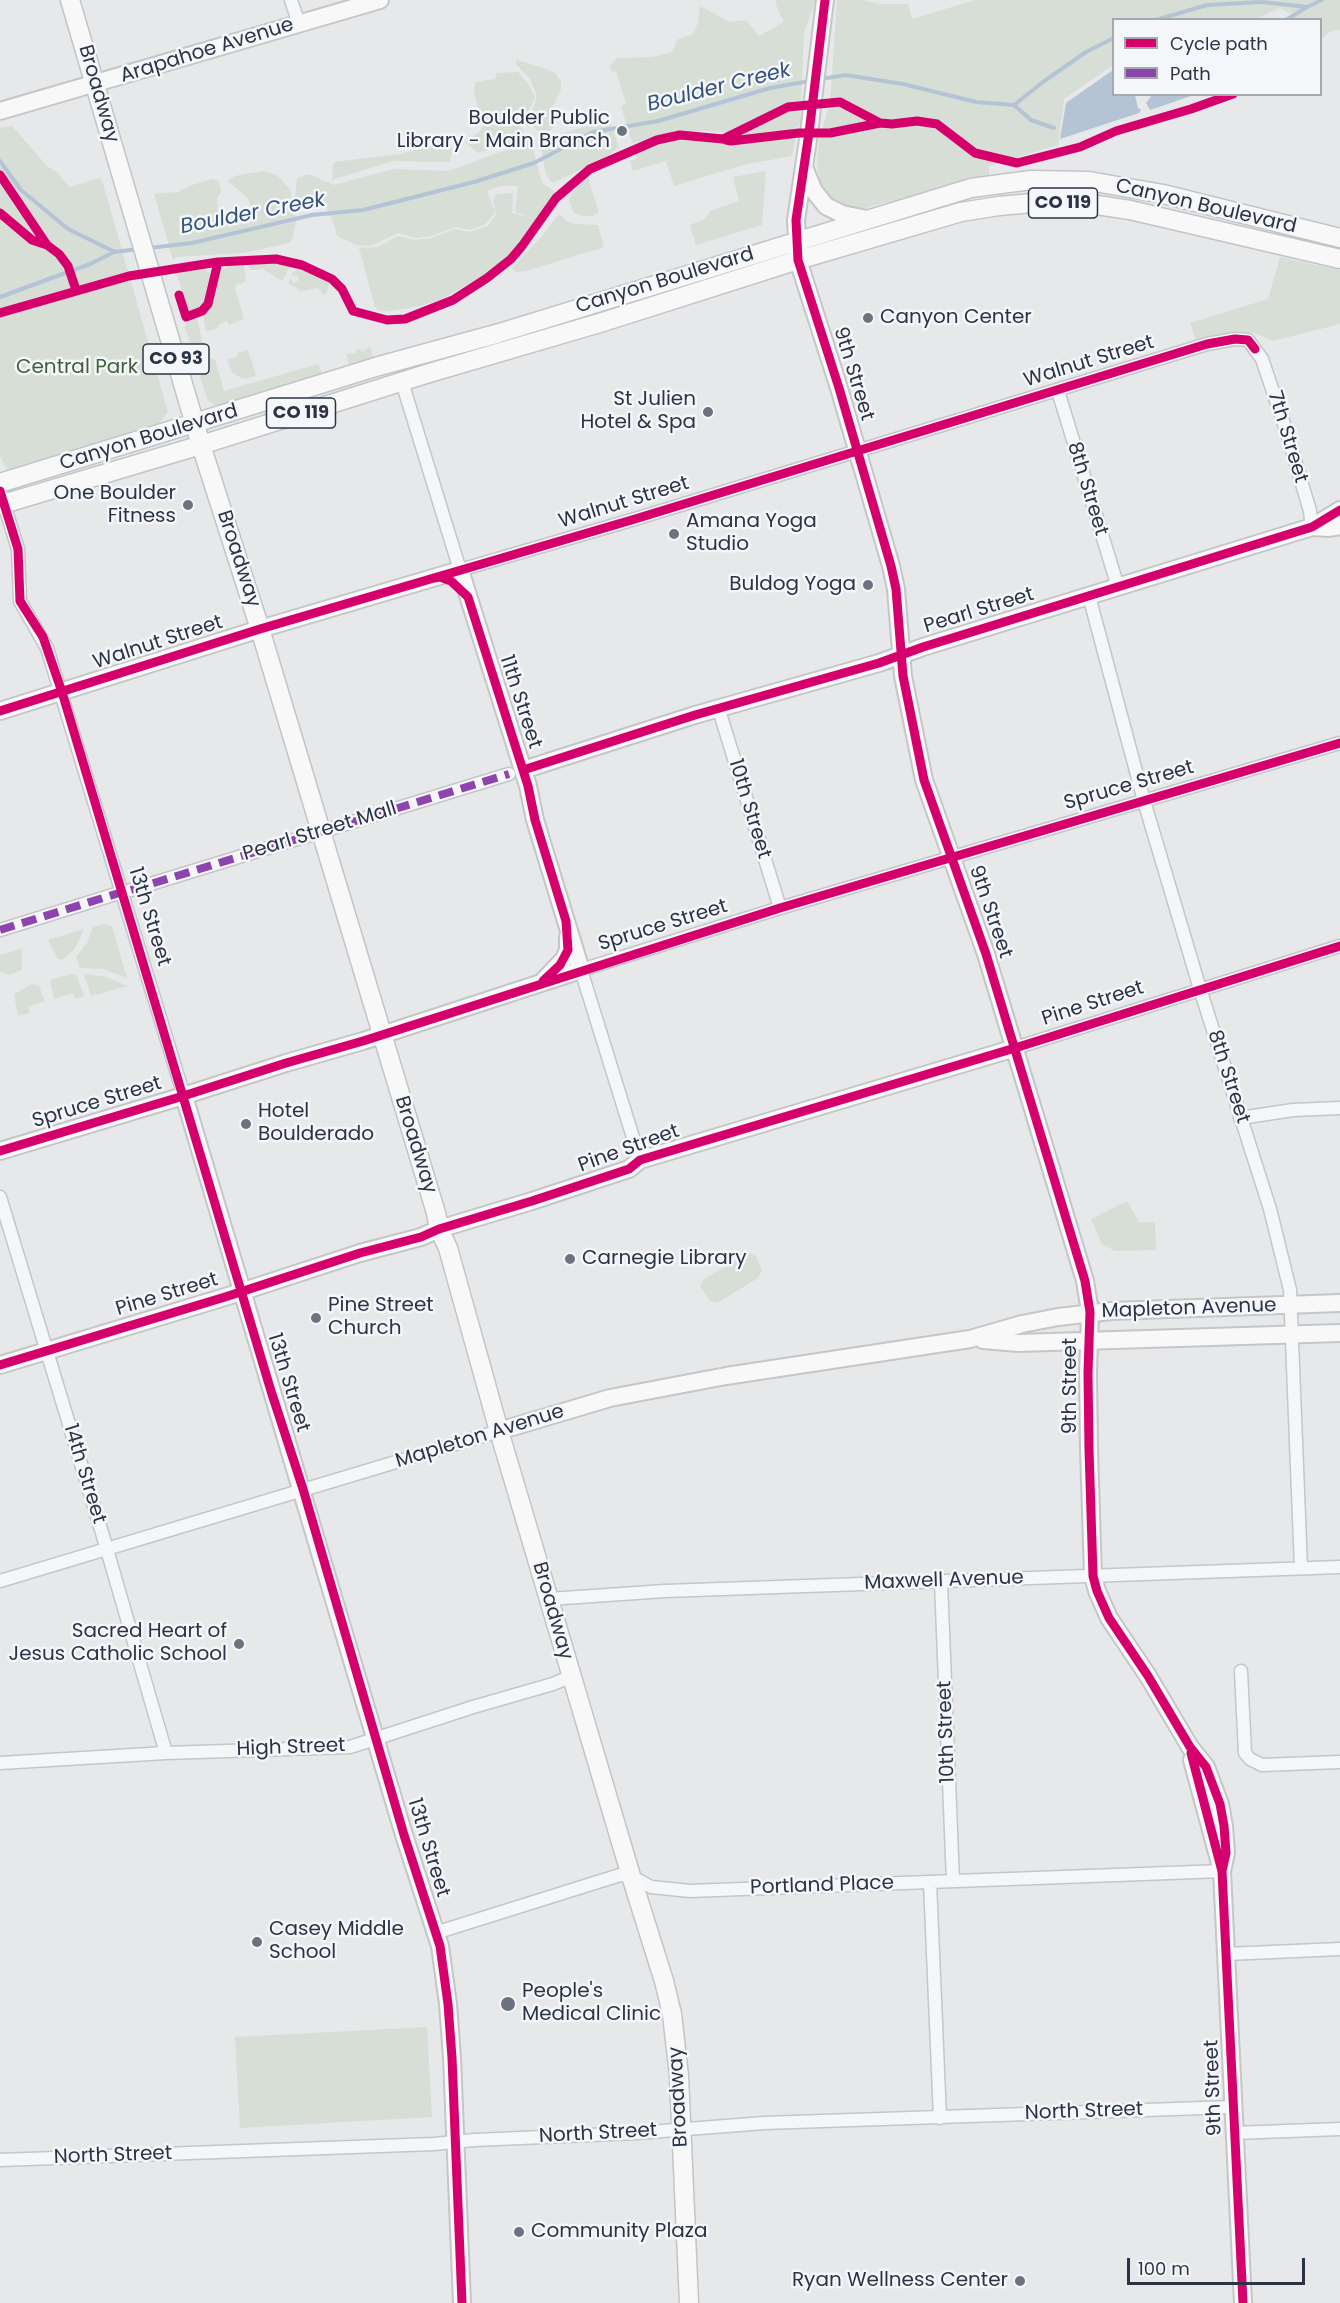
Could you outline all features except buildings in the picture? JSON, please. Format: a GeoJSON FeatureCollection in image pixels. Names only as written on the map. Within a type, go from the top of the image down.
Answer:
{"type":"FeatureCollection","features":[{"type":"Feature","properties":{"kind":"main road","name":"Broadway"},"geometry":{"type":"LineString","coordinates":[[70,0],[201,445],[260,629],[440,1229],[450,1253],[499,1431],[631,1876],[652,1938],[672,2014],[677,2054],[689,2303]]}},
{"type":"Feature","properties":{"kind":"main road","name":"Canyon Boulevard"},"geometry":{"type":"LineString","coordinates":[[0,483],[971,188],[1058,179],[1126,186],[1340,238]]}},
{"type":"Feature","properties":{"kind":"main road","name":"Canyon Boulevard"},"geometry":{"type":"LineString","coordinates":[[1,500],[201,445],[798,260],[961,212],[1032,203],[1066,203],[1130,210],[1340,259]]}},
{"type":"Feature","properties":{"kind":"street"},"geometry":{"type":"LineString","coordinates":[[291,0],[298,24]]}},
{"type":"Feature","properties":{"kind":"street","name":"Arapahoe Avenue"},"geometry":{"type":"LineString","coordinates":[[0,111],[380,0]]}},
{"type":"Feature","properties":{"kind":"street","name":"9th Street"},"geometry":{"type":"LineString","coordinates":[[825,0],[823,29],[803,165],[796,240],[798,260],[893,577],[909,713],[924,780],[986,954],[1080,1262],[1090,1312],[1088,1373],[1093,1576],[1096,1591],[1109,1618],[1149,1677],[1190,1747],[1222,1871],[1243,2303]]}},
{"type":"Feature","properties":{"kind":"street"},"geometry":{"type":"LineString","coordinates":[[803,165],[814,191],[826,206],[842,214],[867,219]]}},
{"type":"Feature","properties":{"kind":"street","name":"Walnut Street"},"geometry":{"type":"LineString","coordinates":[[0,711],[260,629],[635,519],[1207,344],[1235,339],[1248,340],[1255,349]]}},
{"type":"Feature","properties":{"kind":"street","name":"7th Street"},"geometry":{"type":"LineString","coordinates":[[1255,349],[1262,359],[1286,430],[1310,511],[1312,527]]}},
{"type":"Feature","properties":{"kind":"street","name":"11th Street"},"geometry":{"type":"LineString","coordinates":[[402,382],[468,597],[516,772],[535,820],[640,1160]]}},
{"type":"Feature","properties":{"kind":"street","name":"8th Street"},"geometry":{"type":"LineString","coordinates":[[1058,391],[1118,587]]}},
{"type":"Feature","properties":{"kind":"street","name":"13th Street"},"geometry":{"type":"LineString","coordinates":[[1,500],[18,549],[20,601],[43,637],[62,692],[303,1489],[444,1968],[448,2004],[462,2302]]}},
{"type":"Feature","properties":{"kind":"street","name":"Pearl Street"},"geometry":{"type":"LineString","coordinates":[[516,772],[695,715],[879,663],[901,653],[1312,527],[1340,510]]}},
{"type":"Feature","properties":{"kind":"street","name":"Pearl Street"},"geometry":{"type":"LineString","coordinates":[[1312,527],[1340,526]]}},
{"type":"Feature","properties":{"kind":"street"},"geometry":{"type":"LineString","coordinates":[[425,579],[446,579],[456,584],[468,597]]}},
{"type":"Feature","properties":{"kind":"street","name":"8th Street"},"geometry":{"type":"LineString","coordinates":[[1089,596],[1144,801],[1240,1118],[1270,1209],[1290,1290],[1301,1568]]}},
{"type":"Feature","properties":{"kind":"street","name":"10th Street"},"geometry":{"type":"LineString","coordinates":[[719,710],[780,909]]}},
{"type":"Feature","properties":{"kind":"street","name":"Spruce Street"},"geometry":{"type":"LineString","coordinates":[[0,1151],[182,1088],[381,1034],[780,909],[1340,743]]}},
{"type":"Feature","properties":{"kind":"street","name":"Pearl Street Mall"},"geometry":{"type":"LineString","coordinates":[[0,930],[516,772]]}},
{"type":"Feature","properties":{"kind":"street"},"geometry":{"type":"LineString","coordinates":[[539,985],[564,959],[568,941],[566,921]]}},
{"type":"Feature","properties":{"kind":"street","name":"Pine Street"},"geometry":{"type":"LineString","coordinates":[[0,1365],[225,1297],[360,1253],[421,1237],[629,1169],[640,1160],[1016,1048],[1200,988],[1340,946]]}},
{"type":"Feature","properties":{"kind":"street"},"geometry":{"type":"LineString","coordinates":[[1240,1118],[1293,1110],[1340,1108]]}},
{"type":"Feature","properties":{"kind":"street","name":"14th Street"},"geometry":{"type":"LineString","coordinates":[[0,1197],[107,1550],[165,1753]]}},
{"type":"Feature","properties":{"kind":"street","name":"Mapleton Avenue"},"geometry":{"type":"LineString","coordinates":[[0,1581],[610,1398],[737,1375],[970,1339],[1022,1324],[1090,1312],[1340,1303]]}},
{"type":"Feature","properties":{"kind":"street","name":"Mapleton Avenue"},"geometry":{"type":"LineString","coordinates":[[970,1339],[1018,1343],[1340,1333]]}},
{"type":"Feature","properties":{"kind":"street","name":"Maxwell Avenue"},"geometry":{"type":"LineString","coordinates":[[549,1599],[665,1591],[1340,1567]]}},
{"type":"Feature","properties":{"kind":"street","name":"10th Street"},"geometry":{"type":"LineString","coordinates":[[941,1582],[953,1881]]}},
{"type":"Feature","properties":{"kind":"street"},"geometry":{"type":"LineString","coordinates":[[1241,1671],[1245,1753],[1250,1759],[1262,1765],[1340,1762]]}},
{"type":"Feature","properties":{"kind":"street","name":"High Street"},"geometry":{"type":"LineString","coordinates":[[0,1763],[165,1753],[350,1747],[376,1737],[553,1684],[572,1676]]}},
{"type":"Feature","properties":{"kind":"street","name":"Portland Place"},"geometry":{"type":"LineString","coordinates":[[631,1876],[651,1887],[690,1891],[1222,1871]]}},
{"type":"Feature","properties":{"kind":"street"},"geometry":{"type":"LineString","coordinates":[[435,1933],[608,1878],[620,1875],[631,1876]]}},
{"type":"Feature","properties":{"kind":"street"},"geometry":{"type":"LineString","coordinates":[[930,1882],[940,2118]]}},
{"type":"Feature","properties":{"kind":"street"},"geometry":{"type":"LineString","coordinates":[[1227,1954],[1340,1949]]}},
{"type":"Feature","properties":{"kind":"street","name":"North Street"},"geometry":{"type":"LineString","coordinates":[[0,2160],[434,2144],[764,2123],[1233,2107]]}},
{"type":"Feature","properties":{"kind":"street"},"geometry":{"type":"LineString","coordinates":[[1234,2133],[1340,2129]]}},
{"type":"Feature","properties":{"kind":"green space"},"geometry":{"type":"Polygon","coordinates":[[[776,0],[816,0],[804,33],[800,124],[791,131],[738,138],[725,132],[701,131],[632,143],[621,106],[626,104],[616,71],[612,72],[610,66],[617,58],[652,57],[672,52],[678,39],[692,35],[698,23],[700,6],[730,22],[746,20],[759,36],[784,22],[776,0]]]}},
{"type":"Feature","properties":{"kind":"green space"},"geometry":{"type":"Polygon","coordinates":[[[837,0],[908,4],[912,19],[975,0],[1340,0],[1340,30],[1331,31],[1322,38],[1322,18],[1294,18],[1280,8],[1258,18],[1112,18],[1112,66],[1064,99],[1058,145],[989,166],[989,177],[856,210],[836,209],[819,184],[817,160],[820,137],[830,102],[837,0]]]}},
{"type":"Feature","properties":{"kind":"green space"},"geometry":{"type":"Polygon","coordinates":[[[517,60],[549,70],[556,74],[561,82],[561,89],[552,108],[557,120],[555,126],[548,132],[539,132],[530,118],[537,96],[530,79],[516,64],[517,60]]]}},
{"type":"Feature","properties":{"kind":"green space"},"geometry":{"type":"Polygon","coordinates":[[[518,72],[527,82],[535,97],[529,111],[516,113],[525,137],[478,153],[465,142],[479,132],[484,124],[474,91],[475,82],[495,79],[497,73],[518,72]]]}},
{"type":"Feature","properties":{"kind":"green space"},"geometry":{"type":"Polygon","coordinates":[[[602,121],[610,122],[619,147],[605,158],[553,183],[550,181],[546,174],[540,146],[548,138],[602,121]]]}},
{"type":"Feature","properties":{"kind":"green space","name":"Central Park"},"geometry":{"type":"Polygon","coordinates":[[[12,126],[69,187],[100,178],[102,180],[168,412],[159,423],[7,470],[0,456],[0,128],[12,126]]]}},
{"type":"Feature","properties":{"kind":"green space"},"geometry":{"type":"Polygon","coordinates":[[[796,138],[792,156],[743,165],[674,186],[666,161],[633,171],[630,161],[636,159],[635,152],[683,139],[703,139],[734,144],[796,138]]]}},
{"type":"Feature","properties":{"kind":"green space"},"geometry":{"type":"Polygon","coordinates":[[[531,141],[542,183],[557,193],[558,201],[537,219],[540,220],[509,255],[489,272],[446,297],[421,306],[379,311],[375,307],[359,248],[378,247],[398,236],[414,240],[431,238],[455,229],[469,232],[488,226],[496,214],[493,200],[496,194],[513,193],[512,213],[536,219],[515,212],[518,186],[501,186],[487,191],[495,212],[486,224],[471,230],[455,227],[432,236],[416,238],[398,233],[370,246],[356,245],[337,236],[325,205],[308,205],[295,201],[297,178],[309,174],[334,185],[394,169],[448,171],[531,141]]]}},
{"type":"Feature","properties":{"kind":"green space"},"geometry":{"type":"Polygon","coordinates":[[[443,143],[449,144],[452,148],[450,162],[393,161],[332,180],[335,162],[400,154],[443,143]]]}},
{"type":"Feature","properties":{"kind":"green space"},"geometry":{"type":"Polygon","coordinates":[[[263,171],[277,175],[290,190],[296,222],[292,240],[289,243],[244,253],[176,257],[173,260],[154,194],[178,192],[212,179],[219,181],[221,192],[217,198],[218,213],[234,220],[244,220],[251,210],[248,198],[228,181],[235,176],[263,171]]]}},
{"type":"Feature","properties":{"kind":"green space"},"geometry":{"type":"Polygon","coordinates":[[[766,171],[762,225],[696,245],[690,225],[705,219],[710,211],[739,201],[733,177],[766,171]]]}},
{"type":"Feature","properties":{"kind":"green space"},"geometry":{"type":"Polygon","coordinates":[[[588,178],[599,212],[593,216],[583,216],[574,213],[569,200],[574,190],[588,178]]]}},
{"type":"Feature","properties":{"kind":"green space"},"geometry":{"type":"Polygon","coordinates":[[[559,214],[575,224],[598,225],[604,247],[526,271],[513,270],[513,267],[559,214]]]}},
{"type":"Feature","properties":{"kind":"green space"},"geometry":{"type":"Polygon","coordinates":[[[1280,257],[1340,270],[1340,324],[1273,341],[1254,333],[1234,331],[1196,339],[1190,323],[1268,299],[1280,257]]]}},
{"type":"Feature","properties":{"kind":"green space"},"geometry":{"type":"Polygon","coordinates":[[[269,263],[290,266],[282,281],[263,269],[250,270],[248,264],[269,263]]]}},
{"type":"Feature","properties":{"kind":"green space"},"geometry":{"type":"Polygon","coordinates":[[[244,264],[246,281],[236,285],[235,288],[244,319],[229,325],[227,321],[218,325],[218,328],[206,331],[203,315],[214,302],[220,273],[227,266],[244,264]]]}},
{"type":"Feature","properties":{"kind":"green space"},"geometry":{"type":"Polygon","coordinates":[[[204,269],[212,275],[207,300],[203,306],[189,312],[177,275],[204,269]]]}},
{"type":"Feature","properties":{"kind":"green space"},"geometry":{"type":"Polygon","coordinates":[[[300,269],[330,282],[326,294],[324,295],[318,288],[301,291],[288,283],[290,278],[294,283],[299,280],[297,275],[291,276],[295,270],[300,269]]]}},
{"type":"Feature","properties":{"kind":"green space"},"geometry":{"type":"Polygon","coordinates":[[[197,319],[206,357],[215,360],[224,391],[318,364],[324,377],[222,408],[207,399],[185,327],[197,319]]]}},
{"type":"Feature","properties":{"kind":"green space"},"geometry":{"type":"Polygon","coordinates":[[[370,347],[374,359],[350,367],[346,354],[356,353],[356,350],[361,349],[362,352],[370,347]]]}},
{"type":"Feature","properties":{"kind":"green space"},"geometry":{"type":"Polygon","coordinates":[[[248,350],[256,375],[247,379],[232,372],[227,360],[238,356],[237,353],[248,350]]]}},
{"type":"Feature","properties":{"kind":"green space"},"geometry":{"type":"Polygon","coordinates":[[[104,924],[112,926],[127,978],[103,969],[80,968],[76,957],[87,943],[93,927],[104,924]]]}},
{"type":"Feature","properties":{"kind":"green space"},"geometry":{"type":"Polygon","coordinates":[[[84,929],[74,950],[63,959],[58,959],[48,940],[84,929]]]}},
{"type":"Feature","properties":{"kind":"green space"},"geometry":{"type":"Polygon","coordinates":[[[22,949],[22,970],[9,975],[0,972],[0,955],[22,949]]]}},
{"type":"Feature","properties":{"kind":"green space"},"geometry":{"type":"Polygon","coordinates":[[[72,974],[77,976],[84,996],[75,999],[73,993],[54,999],[50,980],[72,974]]]}},
{"type":"Feature","properties":{"kind":"green space"},"geometry":{"type":"Polygon","coordinates":[[[84,974],[107,977],[128,986],[91,996],[84,974]]]}},
{"type":"Feature","properties":{"kind":"green space"},"geometry":{"type":"Polygon","coordinates":[[[32,984],[39,986],[45,1001],[28,1007],[30,1013],[18,1016],[14,994],[32,984]]]}},
{"type":"Feature","properties":{"kind":"green space"},"geometry":{"type":"Polygon","coordinates":[[[1127,1201],[1139,1222],[1155,1222],[1156,1250],[1115,1251],[1102,1244],[1091,1219],[1127,1201]]]}},
{"type":"Feature","properties":{"kind":"green space"},"geometry":{"type":"Polygon","coordinates":[[[749,1253],[756,1256],[762,1270],[758,1278],[717,1303],[710,1301],[700,1286],[704,1279],[749,1253]]]}},
{"type":"Feature","properties":{"kind":"green space"},"geometry":{"type":"Polygon","coordinates":[[[427,2027],[432,2117],[240,2128],[235,2037],[427,2027]]]}},
{"type":"Feature","properties":{"kind":"water"},"geometry":{"type":"Polygon","coordinates":[[[1112,71],[1112,96],[1135,96],[1138,108],[1141,110],[1139,113],[1060,139],[1066,103],[1112,71]]]}},
{"type":"Feature","properties":{"kind":"water"},"geometry":{"type":"Polygon","coordinates":[[[1151,96],[1191,96],[1150,110],[1146,103],[1151,96]]]}},
{"type":"Feature","properties":{"kind":"waterway","name":"Boulder Creek"},"geometry":{"type":"LineString","coordinates":[[1163,18],[1207,5],[1262,2],[1307,7],[1322,0]]}},
{"type":"Feature","properties":{"kind":"waterway"},"geometry":{"type":"LineString","coordinates":[[1289,18],[1307,7]]}},
{"type":"Feature","properties":{"kind":"waterway","name":"Boulder Creek"},"geometry":{"type":"LineString","coordinates":[[821,79],[845,75],[903,84],[976,102],[1014,105],[1086,52],[1112,39]]}},
{"type":"Feature","properties":{"kind":"waterway","name":"Boulder Creek"},"geometry":{"type":"LineString","coordinates":[[149,248],[192,243],[312,215],[363,210],[474,182],[534,163],[593,132],[658,121],[770,88],[810,81]]}},
{"type":"Feature","properties":{"kind":"waterway"},"geometry":{"type":"LineString","coordinates":[[1014,105],[1031,120],[1054,128]]}},
{"type":"Feature","properties":{"kind":"waterway","name":"Boulder Creek"},"geometry":{"type":"LineString","coordinates":[[0,161],[21,190],[68,229],[115,252],[138,249]]}},
{"type":"Feature","properties":{"kind":"waterway"},"geometry":{"type":"LineString","coordinates":[[0,297],[90,264],[114,252]]}},
{"type":"Feature","properties":{"kind":"marked path"},"geometry":{"type":"LineString","coordinates":[[131,890],[509,774]]}},
{"type":"Feature","properties":{"kind":"marked path"},"geometry":{"type":"LineString","coordinates":[[0,930],[119,893]]}},
{"type":"Feature","properties":{"kind":"cycle path"},"geometry":{"type":"LineString","coordinates":[[825,0],[796,220],[798,260],[839,388],[891,566],[896,589],[903,676],[924,780],[986,954],[1085,1281],[1090,1312],[1088,1373],[1093,1576],[1109,1618],[1148,1676],[1190,1747],[1206,1767],[1220,1804],[1224,1826],[1226,1853],[1222,1871]]}},
{"type":"Feature","properties":{"kind":"cycle path"},"geometry":{"type":"LineString","coordinates":[[0,313],[129,276],[218,262],[276,259],[302,265],[332,279],[342,289],[353,311],[387,320],[405,319],[453,300],[511,259],[556,198],[590,169],[657,140],[680,135],[723,139],[788,107],[840,102],[880,123],[917,121],[937,124],[975,153],[1017,163],[1080,147],[1116,131],[1227,96]]}},
{"type":"Feature","properties":{"kind":"cycle path"},"geometry":{"type":"LineString","coordinates":[[726,140],[799,133],[830,133],[880,123]]}},
{"type":"Feature","properties":{"kind":"cycle path"},"geometry":{"type":"LineString","coordinates":[[0,175],[47,245]]}},
{"type":"Feature","properties":{"kind":"cycle path"},"geometry":{"type":"LineString","coordinates":[[0,213],[32,240],[47,245],[59,254],[68,266],[76,290]]}},
{"type":"Feature","properties":{"kind":"cycle path"},"geometry":{"type":"LineString","coordinates":[[179,295],[186,317],[202,311],[208,304],[218,262]]}},
{"type":"Feature","properties":{"kind":"cycle path"},"geometry":{"type":"LineString","coordinates":[[0,711],[260,629],[635,519],[1207,344],[1235,339],[1248,340],[1255,349]]}},
{"type":"Feature","properties":{"kind":"cycle path"},"geometry":{"type":"LineString","coordinates":[[0,491],[18,549],[20,601],[43,637],[62,692],[271,1391],[303,1489],[404,1835],[440,1946],[452,2058],[462,2303]]}},
{"type":"Feature","properties":{"kind":"cycle path"},"geometry":{"type":"LineString","coordinates":[[523,770],[695,715],[879,663],[923,647],[1312,527],[1340,510]]}},
{"type":"Feature","properties":{"kind":"cycle path"},"geometry":{"type":"LineString","coordinates":[[434,578],[440,577],[451,581],[468,597],[528,786],[535,820],[566,921],[568,950],[560,965],[543,981]]}},
{"type":"Feature","properties":{"kind":"cycle path"},"geometry":{"type":"LineString","coordinates":[[0,1151],[363,1041],[780,908],[1340,743]]}},
{"type":"Feature","properties":{"kind":"cycle path"},"geometry":{"type":"LineString","coordinates":[[0,1365],[225,1297],[360,1253],[421,1237],[439,1229],[629,1169],[640,1160],[1015,1048],[1340,946]]}},
{"type":"Feature","properties":{"kind":"cycle path"},"geometry":{"type":"LineString","coordinates":[[1191,1753],[1222,1871],[1243,2303]]}},
{"type":"Feature","properties":{"kind":"place","name":"Boulder Public Library - Main Branch"},"geometry":{"type":"Point","coordinates":[622,131]}},
{"type":"Feature","properties":{"kind":"place","name":"Canyon Center"},"geometry":{"type":"Point","coordinates":[868,318]}},
{"type":"Feature","properties":{"kind":"place","name":"St Julien Hotel & Spa"},"geometry":{"type":"Point","coordinates":[708,412]}},
{"type":"Feature","properties":{"kind":"place","name":"One Boulder Fitness"},"geometry":{"type":"Point","coordinates":[188,505]}},
{"type":"Feature","properties":{"kind":"place","name":"Amana Yoga Studio"},"geometry":{"type":"Point","coordinates":[674,534]}},
{"type":"Feature","properties":{"kind":"place","name":"Buldog Yoga"},"geometry":{"type":"Point","coordinates":[868,585]}},
{"type":"Feature","properties":{"kind":"place","name":"Hotel Boulderado"},"geometry":{"type":"Point","coordinates":[246,1124]}},
{"type":"Feature","properties":{"kind":"place","name":"Carnegie Library"},"geometry":{"type":"Point","coordinates":[570,1259]}},
{"type":"Feature","properties":{"kind":"place","name":"Pine Street Church"},"geometry":{"type":"Point","coordinates":[316,1318]}},
{"type":"Feature","properties":{"kind":"place","name":"Sacred Heart of Jesus Catholic School"},"geometry":{"type":"Point","coordinates":[239,1644]}},
{"type":"Feature","properties":{"kind":"place","name":"Casey Middle School"},"geometry":{"type":"Point","coordinates":[257,1942]}},
{"type":"Feature","properties":{"kind":"place","name":"People's Medical Clinic"},"geometry":{"type":"Point","coordinates":[508,2004]}},
{"type":"Feature","properties":{"kind":"place","name":"Community Plaza"},"geometry":{"type":"Point","coordinates":[519,2232]}},
{"type":"Feature","properties":{"kind":"place","name":"Ryan Wellness Center"},"geometry":{"type":"Point","coordinates":[1020,2281]}}]}
